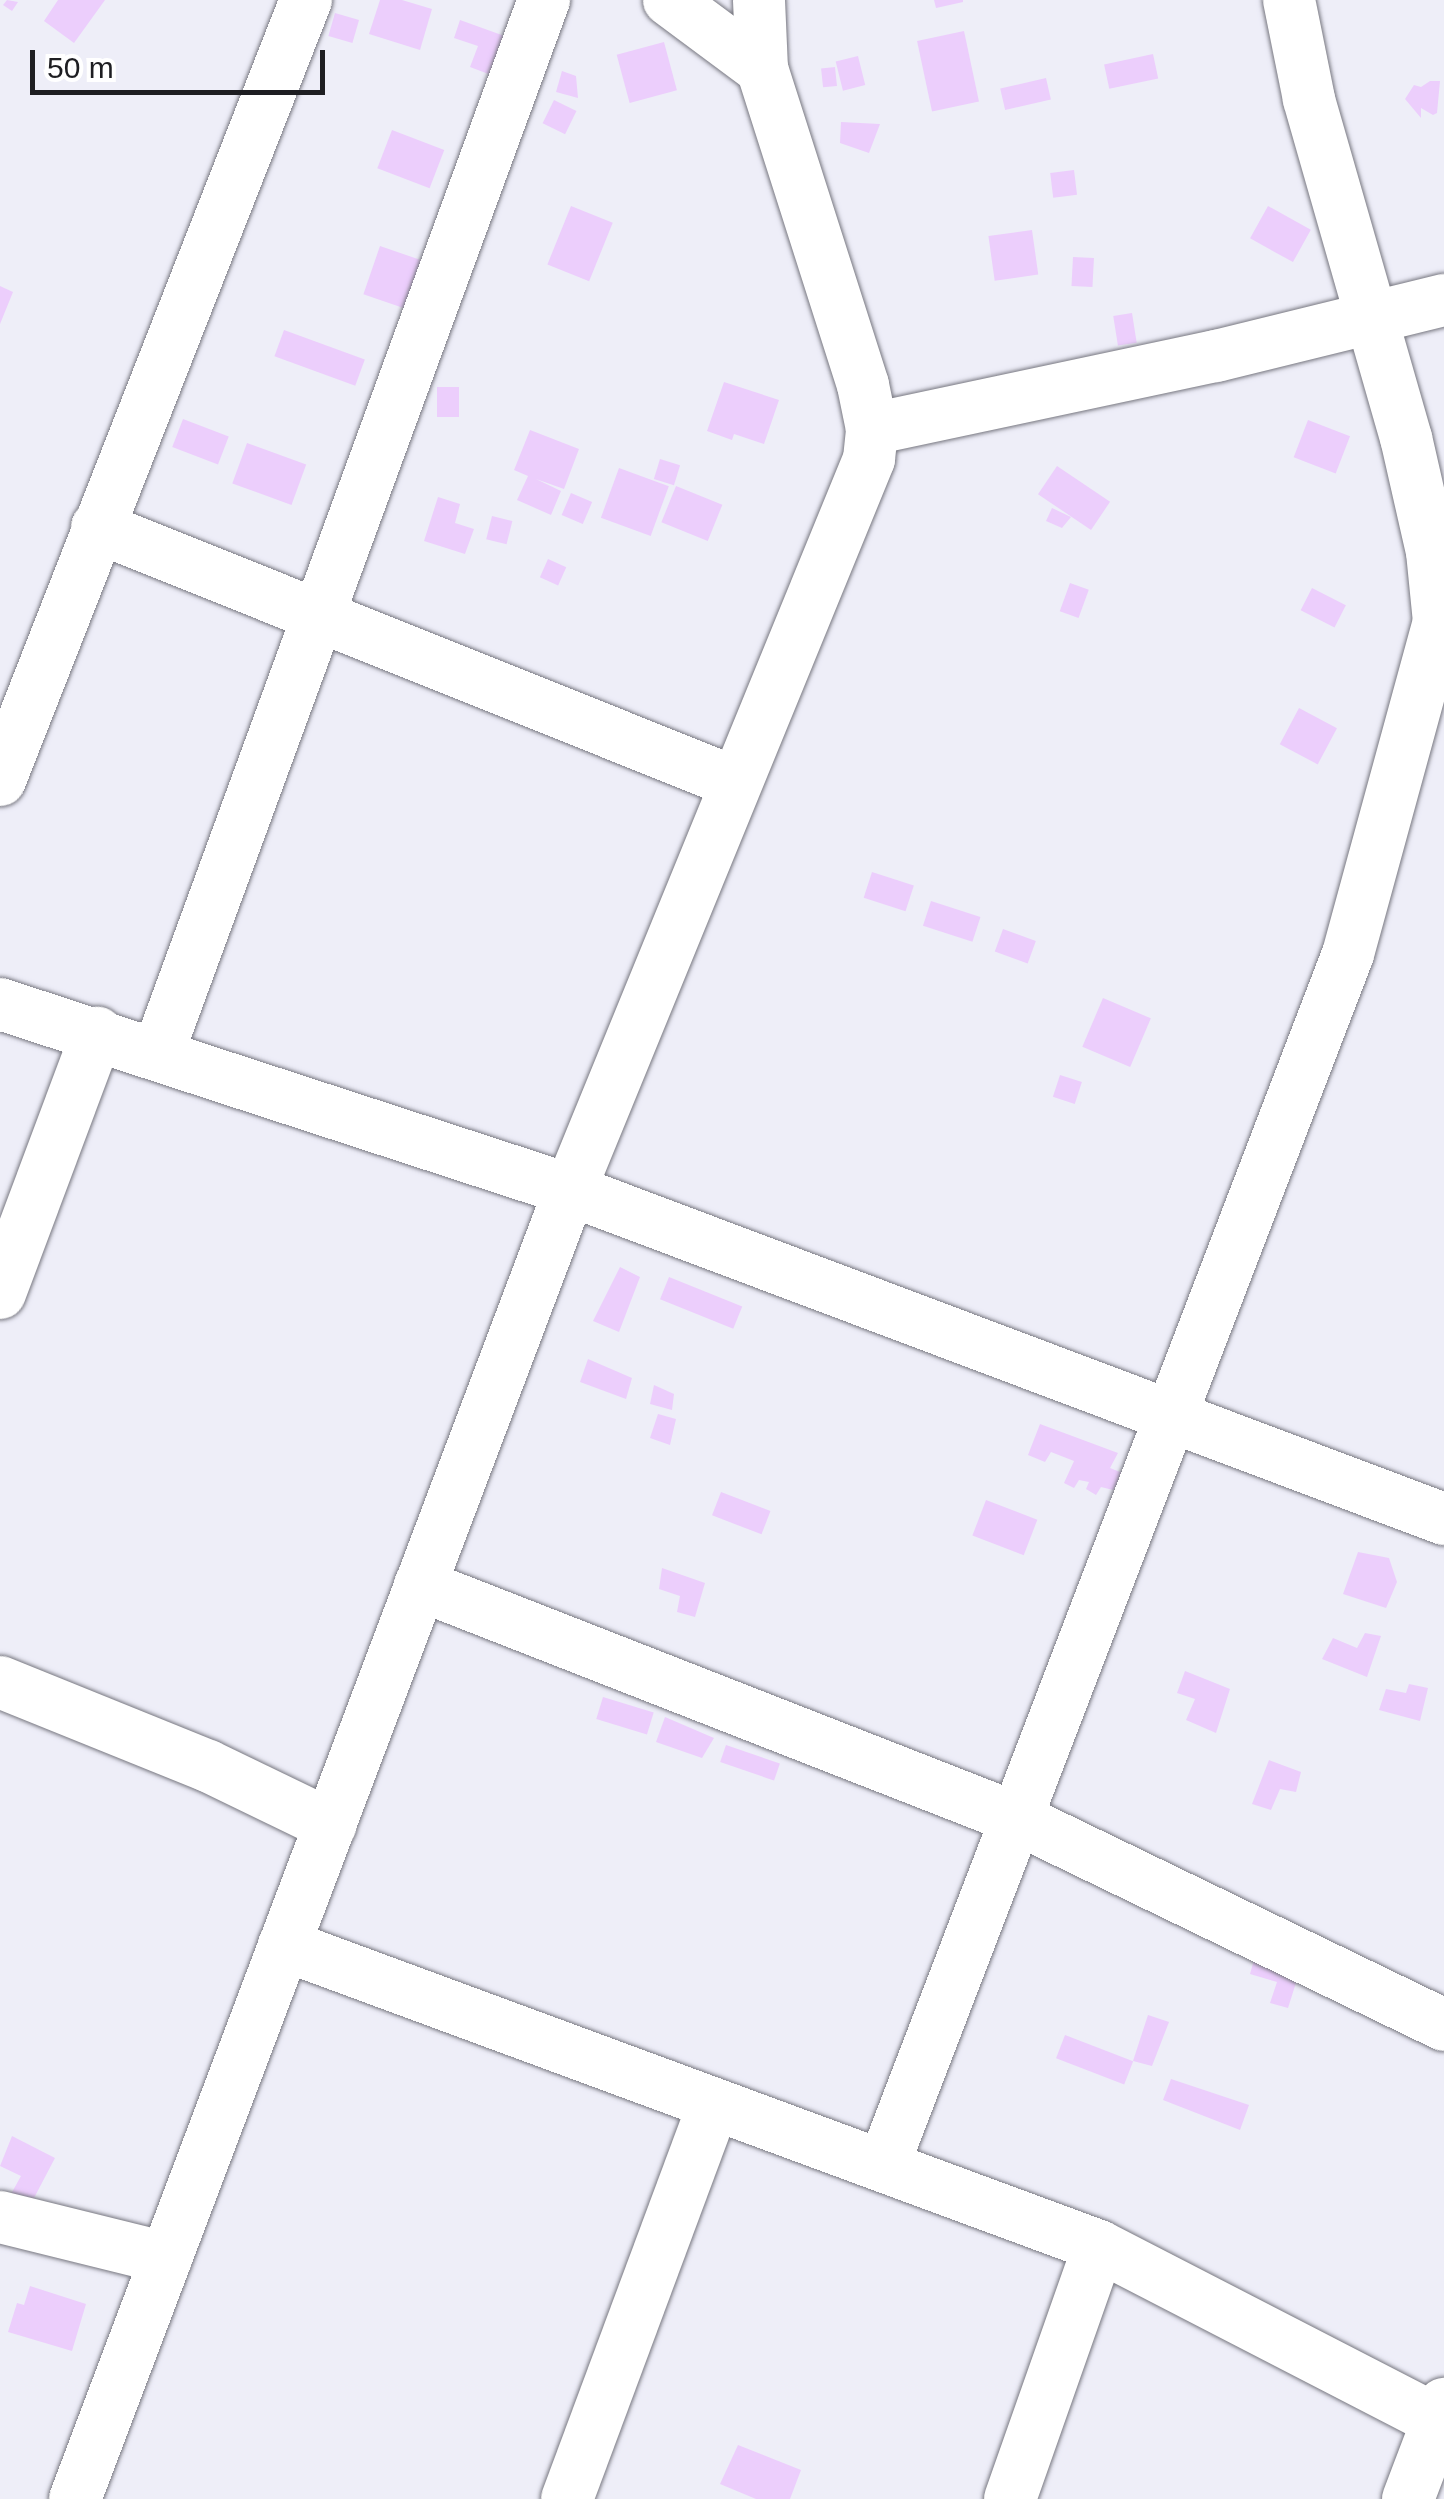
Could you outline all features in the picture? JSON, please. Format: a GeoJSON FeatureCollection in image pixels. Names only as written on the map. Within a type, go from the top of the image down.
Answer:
{"type":"FeatureCollection","features":[{"type":"Feature","properties":{"kind":"street"},"geometry":{"type":"LineString","coordinates":[[0,780],[306,0]]}},
{"type":"Feature","properties":{"kind":"street"},"geometry":{"type":"LineString","coordinates":[[158,1053],[544,0]]}},
{"type":"Feature","properties":{"kind":"street"},"geometry":{"type":"LineString","coordinates":[[669,0],[762,68]]}},
{"type":"Feature","properties":{"kind":"street"},"geometry":{"type":"LineString","coordinates":[[82,2497],[166,2258],[570,1190],[869,458],[872,429],[863,385],[762,68],[759,0]]}},
{"type":"Feature","properties":{"kind":"street"},"geometry":{"type":"LineString","coordinates":[[883,2166],[1348,954],[1439,622],[1424,514],[1309,99],[1289,0]]}},
{"type":"Feature","properties":{"kind":"street"},"geometry":{"type":"LineString","coordinates":[[872,429],[1444,300]]}},
{"type":"Feature","properties":{"kind":"street"},"geometry":{"type":"LineString","coordinates":[[97,528],[736,783]]}},
{"type":"Feature","properties":{"kind":"street"},"geometry":{"type":"LineString","coordinates":[[0,1004],[570,1190],[1444,1520]]}},
{"type":"Feature","properties":{"kind":"street"},"geometry":{"type":"LineString","coordinates":[[0,1293],[97,1033]]}},
{"type":"Feature","properties":{"kind":"street"},"geometry":{"type":"LineString","coordinates":[[420,1585],[1018,1819],[1444,2025]]}},
{"type":"Feature","properties":{"kind":"street"},"geometry":{"type":"LineString","coordinates":[[0,1682],[208,1766],[330,1824]]}},
{"type":"Feature","properties":{"kind":"street"},"geometry":{"type":"LineString","coordinates":[[284,1945],[1099,2246],[1442,2417],[1408,2499]]}},
{"type":"Feature","properties":{"kind":"street"},"geometry":{"type":"LineString","coordinates":[[567,2499],[714,2104]]}},
{"type":"Feature","properties":{"kind":"street"},"geometry":{"type":"LineString","coordinates":[[0,2217],[166,2258]]}},
{"type":"Feature","properties":{"kind":"street"},"geometry":{"type":"LineString","coordinates":[[1010,2499],[1099,2246]]}},
{"type":"Feature","properties":{"kind":"building"},"geometry":{"type":"Polygon","coordinates":[[[7,0],[18,2],[12,11],[3,5],[7,0]]]}},
{"type":"Feature","properties":{"kind":"building"},"geometry":{"type":"Polygon","coordinates":[[[58,0],[105,0],[74,43],[44,21],[58,0]]]}},
{"type":"Feature","properties":{"kind":"building"},"geometry":{"type":"Polygon","coordinates":[[[380,0],[402,0],[432,9],[420,50],[369,34],[380,0]]]}},
{"type":"Feature","properties":{"kind":"building"},"geometry":{"type":"Polygon","coordinates":[[[934,0],[963,0],[963,2],[936,8],[934,0]]]}},
{"type":"Feature","properties":{"kind":"building"},"geometry":{"type":"Polygon","coordinates":[[[335,13],[359,20],[352,43],[328,36],[335,13]]]}},
{"type":"Feature","properties":{"kind":"building"},"geometry":{"type":"Polygon","coordinates":[[[460,20],[513,39],[499,78],[470,67],[478,46],[454,38],[460,20]]]}},
{"type":"Feature","properties":{"kind":"building"},"geometry":{"type":"Polygon","coordinates":[[[964,31],[979,101],[932,111],[917,41],[964,31]]]}},
{"type":"Feature","properties":{"kind":"building"},"geometry":{"type":"Polygon","coordinates":[[[664,42],[677,90],[630,103],[617,55],[664,42]]]}},
{"type":"Feature","properties":{"kind":"building"},"geometry":{"type":"Polygon","coordinates":[[[1153,54],[1158,78],[1109,89],[1104,64],[1153,54]]]}},
{"type":"Feature","properties":{"kind":"building"},"geometry":{"type":"Polygon","coordinates":[[[858,56],[865,85],[843,91],[836,62],[858,56]]]}},
{"type":"Feature","properties":{"kind":"building"},"geometry":{"type":"Polygon","coordinates":[[[835,67],[837,86],[823,87],[821,68],[835,67]]]}},
{"type":"Feature","properties":{"kind":"building"},"geometry":{"type":"Polygon","coordinates":[[[562,71],[576,76],[578,98],[556,92],[562,71]]]}},
{"type":"Feature","properties":{"kind":"building"},"geometry":{"type":"Polygon","coordinates":[[[1046,78],[1051,99],[1005,110],[1000,89],[1046,78]]]}},
{"type":"Feature","properties":{"kind":"building"},"geometry":{"type":"Polygon","coordinates":[[[1430,81],[1440,81],[1437,113],[1433,115],[1421,108],[1421,118],[1405,99],[1414,85],[1421,87],[1430,81]]]}},
{"type":"Feature","properties":{"kind":"building"},"geometry":{"type":"Polygon","coordinates":[[[554,100],[576,111],[565,134],[543,123],[554,100]]]}},
{"type":"Feature","properties":{"kind":"building"},"geometry":{"type":"Polygon","coordinates":[[[841,122],[880,124],[869,153],[840,143],[841,122]]]}},
{"type":"Feature","properties":{"kind":"building"},"geometry":{"type":"Polygon","coordinates":[[[392,130],[444,150],[430,188],[377,168],[392,130]]]}},
{"type":"Feature","properties":{"kind":"building"},"geometry":{"type":"Polygon","coordinates":[[[1074,170],[1077,195],[1053,198],[1050,173],[1074,170]]]}},
{"type":"Feature","properties":{"kind":"building"},"geometry":{"type":"Polygon","coordinates":[[[571,206],[613,223],[589,281],[547,264],[571,206]]]}},
{"type":"Feature","properties":{"kind":"building"},"geometry":{"type":"Polygon","coordinates":[[[1268,206],[1311,230],[1293,262],[1250,238],[1268,206]]]}},
{"type":"Feature","properties":{"kind":"building"},"geometry":{"type":"Polygon","coordinates":[[[1032,230],[1038,275],[995,281],[988,236],[1032,230]]]}},
{"type":"Feature","properties":{"kind":"building"},"geometry":{"type":"Polygon","coordinates":[[[380,246],[437,266],[420,314],[363,294],[380,246]]]}},
{"type":"Feature","properties":{"kind":"building"},"geometry":{"type":"Polygon","coordinates":[[[1073,257],[1094,258],[1092,287],[1071,286],[1073,257]]]}},
{"type":"Feature","properties":{"kind":"building"},"geometry":{"type":"Polygon","coordinates":[[[0,286],[13,292],[0,324],[0,286]]]}},
{"type":"Feature","properties":{"kind":"building"},"geometry":{"type":"Polygon","coordinates":[[[1132,313],[1137,343],[1118,346],[1113,316],[1132,313]]]}},
{"type":"Feature","properties":{"kind":"building"},"geometry":{"type":"Polygon","coordinates":[[[284,330],[365,359],[355,386],[274,356],[284,330]]]}},
{"type":"Feature","properties":{"kind":"building"},"geometry":{"type":"Polygon","coordinates":[[[724,382],[779,400],[764,444],[734,434],[732,440],[707,431],[724,382]]]}},
{"type":"Feature","properties":{"kind":"building"},"geometry":{"type":"Polygon","coordinates":[[[437,387],[459,387],[459,417],[437,417],[437,387]]]}},
{"type":"Feature","properties":{"kind":"building"},"geometry":{"type":"Polygon","coordinates":[[[183,419],[229,437],[218,465],[172,447],[183,419]]]}},
{"type":"Feature","properties":{"kind":"building"},"geometry":{"type":"Polygon","coordinates":[[[1308,420],[1350,436],[1336,473],[1294,457],[1308,420]]]}},
{"type":"Feature","properties":{"kind":"building"},"geometry":{"type":"Polygon","coordinates":[[[530,430],[579,449],[564,489],[536,479],[561,491],[551,515],[517,500],[528,476],[514,470],[530,430]]]}},
{"type":"Feature","properties":{"kind":"building"},"geometry":{"type":"Polygon","coordinates":[[[247,443],[306,465],[291,505],[232,483],[247,443]]]}},
{"type":"Feature","properties":{"kind":"building"},"geometry":{"type":"Polygon","coordinates":[[[660,459],[680,465],[674,485],[654,479],[660,459]]]}},
{"type":"Feature","properties":{"kind":"building"},"geometry":{"type":"Polygon","coordinates":[[[1057,466],[1110,502],[1091,530],[1038,494],[1057,466]]]}},
{"type":"Feature","properties":{"kind":"building"},"geometry":{"type":"Polygon","coordinates":[[[619,468],[669,486],[651,536],[601,518],[619,468]]]}},
{"type":"Feature","properties":{"kind":"building"},"geometry":{"type":"Polygon","coordinates":[[[676,486],[722,505],[708,541],[661,522],[676,486]]]}},
{"type":"Feature","properties":{"kind":"building"},"geometry":{"type":"Polygon","coordinates":[[[571,493],[592,502],[583,524],[562,515],[571,493]]]}},
{"type":"Feature","properties":{"kind":"building"},"geometry":{"type":"Polygon","coordinates":[[[438,497],[460,504],[455,523],[474,529],[465,554],[424,541],[438,497]]]}},
{"type":"Feature","properties":{"kind":"building"},"geometry":{"type":"Polygon","coordinates":[[[1052,508],[1071,517],[1062,528],[1046,521],[1052,508]]]}},
{"type":"Feature","properties":{"kind":"building"},"geometry":{"type":"Polygon","coordinates":[[[492,516],[512,521],[507,544],[486,539],[492,516]]]}},
{"type":"Feature","properties":{"kind":"building"},"geometry":{"type":"Polygon","coordinates":[[[548,559],[566,567],[558,585],[540,577],[548,559]]]}},
{"type":"Feature","properties":{"kind":"building"},"geometry":{"type":"Polygon","coordinates":[[[1070,583],[1089,590],[1079,618],[1060,611],[1070,583]]]}},
{"type":"Feature","properties":{"kind":"building"},"geometry":{"type":"Polygon","coordinates":[[[1312,588],[1346,605],[1335,628],[1301,610],[1312,588]]]}},
{"type":"Feature","properties":{"kind":"building"},"geometry":{"type":"Polygon","coordinates":[[[1299,708],[1337,728],[1318,764],[1280,744],[1299,708]]]}},
{"type":"Feature","properties":{"kind":"building"},"geometry":{"type":"Polygon","coordinates":[[[872,872],[914,886],[906,911],[864,898],[872,872]]]}},
{"type":"Feature","properties":{"kind":"building"},"geometry":{"type":"Polygon","coordinates":[[[931,901],[980,917],[972,942],[923,926],[931,901]]]}},
{"type":"Feature","properties":{"kind":"building"},"geometry":{"type":"Polygon","coordinates":[[[1003,929],[1036,941],[1028,964],[995,952],[1003,929]]]}},
{"type":"Feature","properties":{"kind":"building"},"geometry":{"type":"Polygon","coordinates":[[[1103,998],[1151,1018],[1130,1067],[1082,1047],[1103,998]]]}},
{"type":"Feature","properties":{"kind":"building"},"geometry":{"type":"Polygon","coordinates":[[[1060,1075],[1082,1082],[1075,1104],[1053,1097],[1060,1075]]]}},
{"type":"Feature","properties":{"kind":"building"},"geometry":{"type":"Polygon","coordinates":[[[620,1267],[640,1277],[619,1332],[593,1321],[620,1267]]]}},
{"type":"Feature","properties":{"kind":"building"},"geometry":{"type":"Polygon","coordinates":[[[669,1277],[742,1307],[733,1329],[660,1299],[669,1277]]]}},
{"type":"Feature","properties":{"kind":"building"},"geometry":{"type":"Polygon","coordinates":[[[588,1359],[632,1378],[626,1399],[580,1382],[588,1359]]]}},
{"type":"Feature","properties":{"kind":"building"},"geometry":{"type":"Polygon","coordinates":[[[654,1385],[674,1394],[672,1410],[650,1404],[654,1385]]]}},
{"type":"Feature","properties":{"kind":"building"},"geometry":{"type":"Polygon","coordinates":[[[658,1414],[676,1419],[670,1445],[650,1438],[658,1414]]]}},
{"type":"Feature","properties":{"kind":"building"},"geometry":{"type":"Polygon","coordinates":[[[1040,1424],[1118,1453],[1110,1468],[1125,1474],[1113,1490],[1101,1487],[1096,1495],[1086,1489],[1089,1482],[1079,1480],[1074,1488],[1064,1483],[1074,1461],[1051,1452],[1045,1462],[1028,1455],[1040,1424]]]}},
{"type":"Feature","properties":{"kind":"building"},"geometry":{"type":"Polygon","coordinates":[[[721,1492],[770,1511],[762,1534],[712,1515],[721,1492]]]}},
{"type":"Feature","properties":{"kind":"building"},"geometry":{"type":"Polygon","coordinates":[[[986,1500],[1037,1520],[1024,1555],[972,1535],[986,1500]]]}},
{"type":"Feature","properties":{"kind":"building"},"geometry":{"type":"Polygon","coordinates":[[[1358,1552],[1389,1558],[1397,1582],[1386,1608],[1343,1594],[1358,1552]]]}},
{"type":"Feature","properties":{"kind":"building"},"geometry":{"type":"Polygon","coordinates":[[[662,1568],[705,1583],[695,1617],[677,1612],[680,1596],[659,1589],[662,1568]]]}},
{"type":"Feature","properties":{"kind":"building"},"geometry":{"type":"Polygon","coordinates":[[[1365,1633],[1381,1636],[1367,1677],[1322,1659],[1333,1638],[1357,1648],[1365,1633]]]}},
{"type":"Feature","properties":{"kind":"building"},"geometry":{"type":"Polygon","coordinates":[[[1185,1671],[1230,1689],[1216,1733],[1186,1720],[1195,1699],[1177,1693],[1185,1671]]]}},
{"type":"Feature","properties":{"kind":"building"},"geometry":{"type":"Polygon","coordinates":[[[1409,1684],[1428,1688],[1420,1721],[1379,1710],[1386,1689],[1406,1693],[1409,1684]]]}},
{"type":"Feature","properties":{"kind":"building"},"geometry":{"type":"Polygon","coordinates":[[[603,1697],[654,1712],[647,1734],[596,1719],[603,1697]]]}},
{"type":"Feature","properties":{"kind":"building"},"geometry":{"type":"Polygon","coordinates":[[[665,1717],[714,1738],[702,1758],[656,1742],[665,1717]]]}},
{"type":"Feature","properties":{"kind":"building"},"geometry":{"type":"Polygon","coordinates":[[[726,1745],[780,1764],[774,1781],[720,1762],[726,1745]]]}},
{"type":"Feature","properties":{"kind":"building"},"geometry":{"type":"Polygon","coordinates":[[[1269,1760],[1301,1772],[1296,1792],[1280,1789],[1271,1810],[1252,1804],[1269,1760]]]}},
{"type":"Feature","properties":{"kind":"building"},"geometry":{"type":"Polygon","coordinates":[[[1256,1953],[1301,1967],[1288,2008],[1270,2003],[1277,1982],[1250,1974],[1256,1953]]]}},
{"type":"Feature","properties":{"kind":"building"},"geometry":{"type":"Polygon","coordinates":[[[1148,2015],[1169,2022],[1152,2066],[1133,2061],[1148,2015]]]}},
{"type":"Feature","properties":{"kind":"building"},"geometry":{"type":"Polygon","coordinates":[[[1065,2035],[1133,2061],[1124,2085],[1056,2058],[1065,2035]]]}},
{"type":"Feature","properties":{"kind":"building"},"geometry":{"type":"Polygon","coordinates":[[[1171,2079],[1249,2105],[1240,2130],[1163,2100],[1171,2079]]]}},
{"type":"Feature","properties":{"kind":"building"},"geometry":{"type":"Polygon","coordinates":[[[12,2136],[55,2158],[34,2198],[11,2194],[21,2176],[0,2166],[12,2136]]]}},
{"type":"Feature","properties":{"kind":"building"},"geometry":{"type":"Polygon","coordinates":[[[30,2286],[86,2304],[72,2351],[8,2332],[17,2303],[24,2305],[30,2286]]]}},
{"type":"Feature","properties":{"kind":"building"},"geometry":{"type":"Polygon","coordinates":[[[738,2445],[801,2470],[790,2499],[756,2499],[720,2484],[738,2445]]]}}]}
